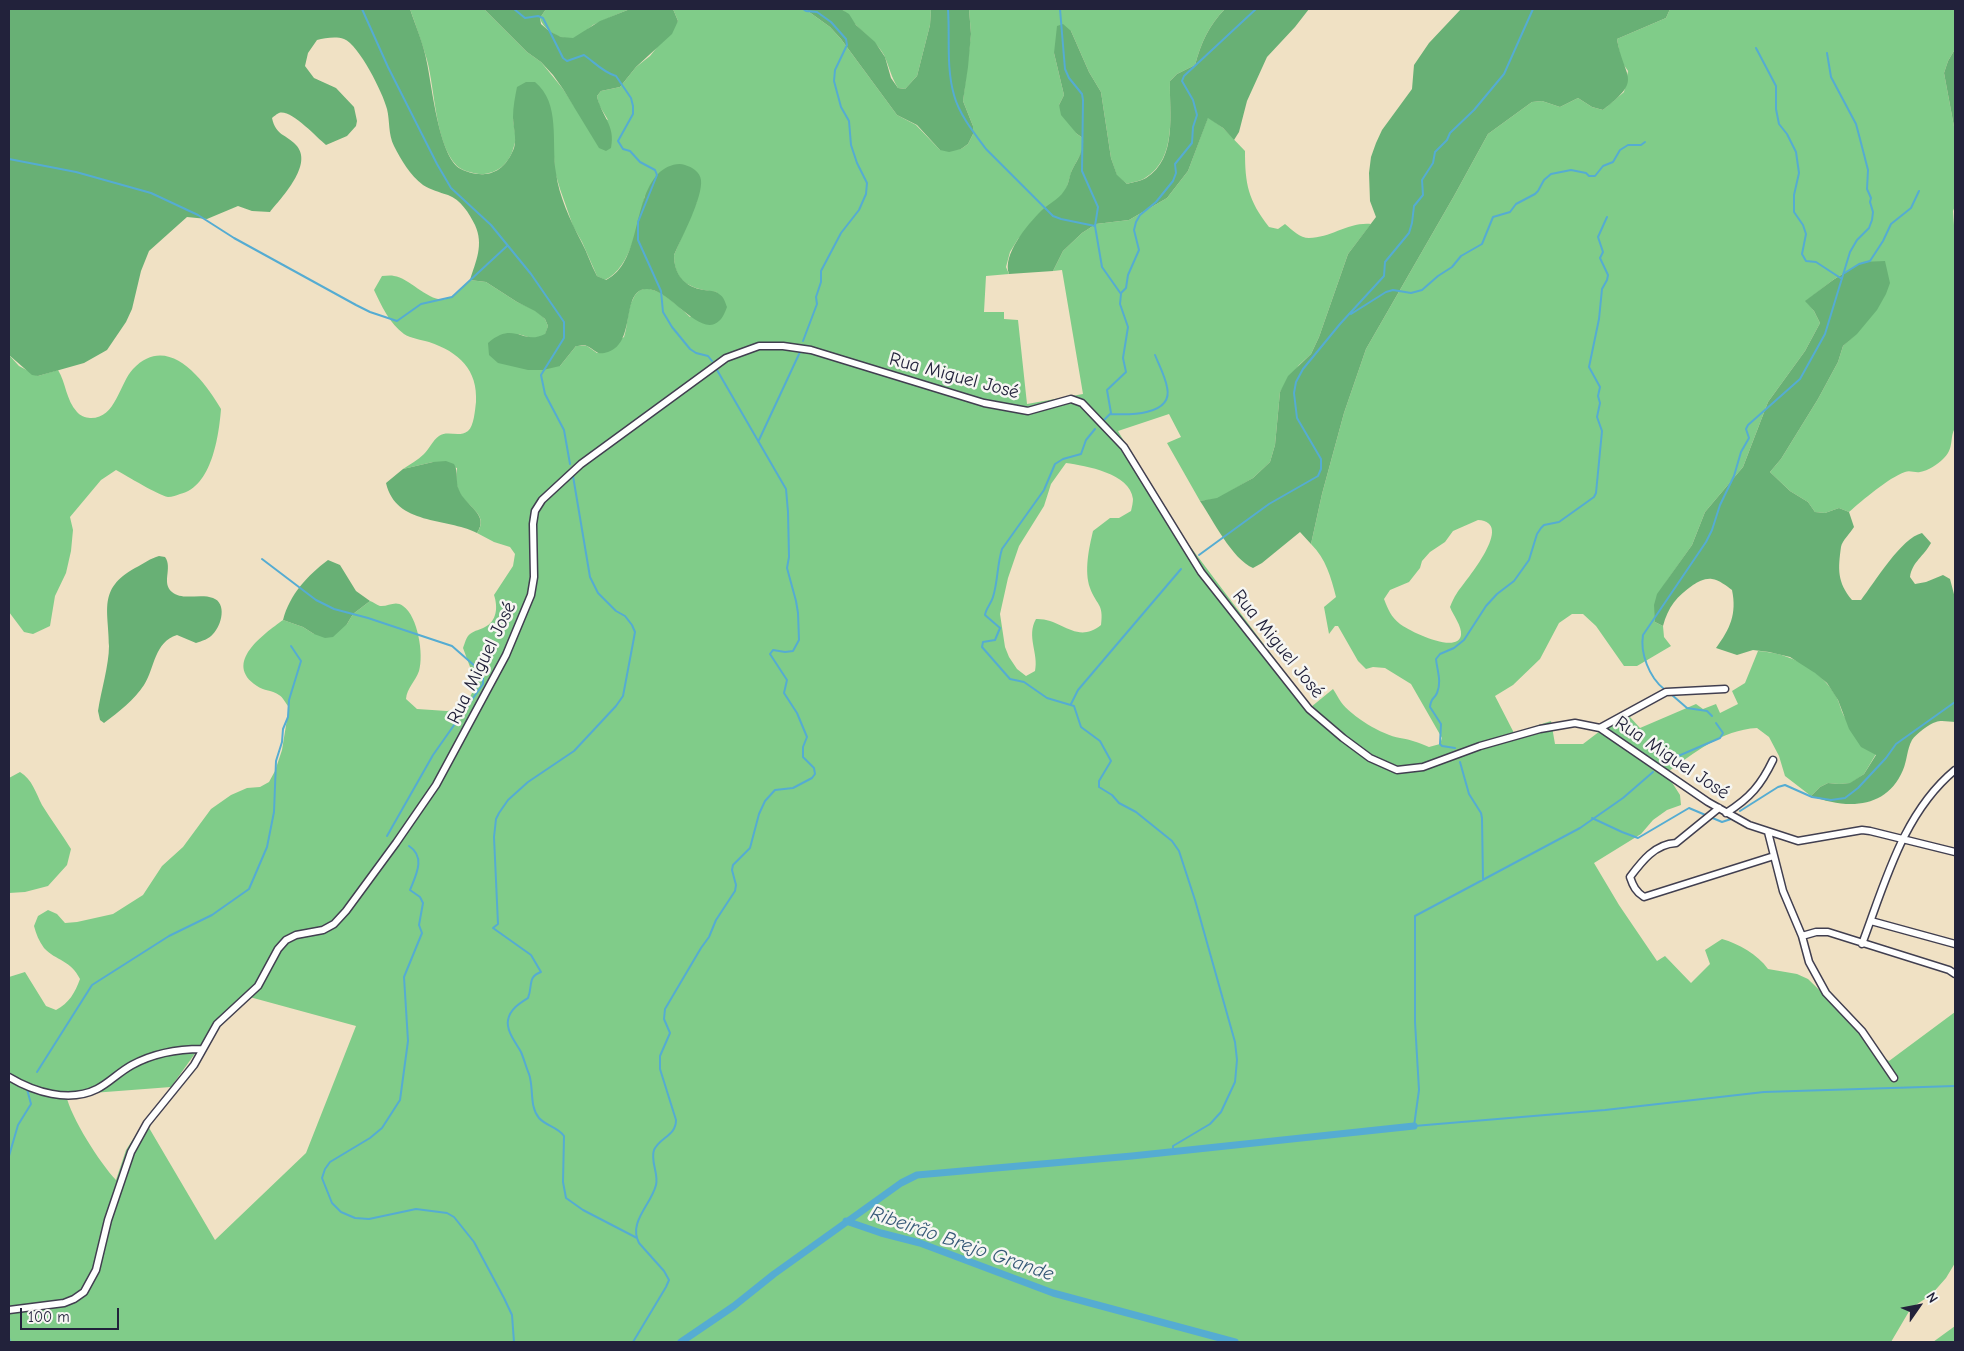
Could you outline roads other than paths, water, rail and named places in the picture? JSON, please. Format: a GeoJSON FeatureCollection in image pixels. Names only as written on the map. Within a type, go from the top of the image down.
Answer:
{"type":"FeatureCollection","features":[{"type":"Feature","properties":{"kind":"street","name":"Rua Miguel José"},"geometry":{"type":"LineString","coordinates":[[9,1310],[64,1303],[84,1292],[96,1270],[108,1220],[131,1152],[147,1123],[194,1065],[217,1024],[258,986],[278,949],[286,940],[311,931],[323,930],[334,924],[346,911],[396,843],[436,785],[506,655],[532,595],[534,577],[533,524],[535,511],[542,500],[581,464],[726,358],[740,351],[758,346],[783,346],[810,350],[984,403],[1028,411],[1071,399],[1082,403],[1124,447],[1202,572],[1309,710],[1370,758],[1397,770],[1423,767],[1480,746],[1558,725],[1575,723],[1600,728],[1726,813],[1748,825],[1768,832],[1798,841],[1862,830],[1955,852]]}},
{"type":"Feature","properties":{"kind":"street"},"geometry":{"type":"LineString","coordinates":[[1600,728],[1666,692],[1725,689]]}},
{"type":"Feature","properties":{"kind":"street"},"geometry":{"type":"LineString","coordinates":[[1726,813],[1744,801],[1764,780],[1773,760]]}},
{"type":"Feature","properties":{"kind":"street"},"geometry":{"type":"LineString","coordinates":[[1862,944],[1902,840],[1920,810],[1940,783],[1955,770]]}},
{"type":"Feature","properties":{"kind":"street"},"geometry":{"type":"LineString","coordinates":[[1719,808],[1676,843],[1656,849],[1640,864],[1630,877],[1633,888],[1644,897],[1774,856]]}},
{"type":"Feature","properties":{"kind":"street"},"geometry":{"type":"LineString","coordinates":[[1768,832],[1782,891],[1802,936],[1809,962],[1826,993],[1862,1031],[1894,1078]]}},
{"type":"Feature","properties":{"kind":"street"},"geometry":{"type":"LineString","coordinates":[[1871,921],[1955,944]]}},
{"type":"Feature","properties":{"kind":"street"},"geometry":{"type":"LineString","coordinates":[[1802,936],[1816,932],[1828,932],[1949,970],[1955,974]]}},
{"type":"Feature","properties":{"kind":"street"},"geometry":{"type":"LineString","coordinates":[[9,1077],[20,1084],[46,1093],[81,1094],[98,1089],[132,1065],[156,1055],[179,1050],[202,1049]]}},
{"type":"Feature","properties":{"kind":"waterway"},"geometry":{"type":"LineString","coordinates":[[362,9],[388,67],[451,188],[491,225],[531,274],[564,322],[564,338],[541,375],[545,394],[564,430],[570,464]]}},
{"type":"Feature","properties":{"kind":"waterway"},"geometry":{"type":"LineString","coordinates":[[514,9],[525,18],[538,16],[543,18],[563,58],[567,61],[584,55],[603,70],[616,76],[631,98],[633,114],[618,141],[623,149],[630,151],[640,162],[655,170],[657,175],[638,222],[638,240],[661,291],[663,312],[672,327],[690,349],[696,353],[708,356],[712,361]]}},
{"type":"Feature","properties":{"kind":"waterway"},"geometry":{"type":"LineString","coordinates":[[803,9],[817,12],[831,22],[846,39],[847,45],[835,70],[834,81],[841,107],[849,121],[851,145],[867,183],[866,194],[859,210],[841,233],[821,271],[821,282],[816,297],[817,304],[803,341]]}},
{"type":"Feature","properties":{"kind":"waterway"},"geometry":{"type":"LineString","coordinates":[[948,9],[949,63],[954,95],[959,109],[972,130],[986,149],[1053,216],[1095,226]]}},
{"type":"Feature","properties":{"kind":"waterway"},"geometry":{"type":"LineString","coordinates":[[1060,9],[1065,69],[1069,78],[1082,94],[1083,100],[1082,171],[1098,207],[1095,226],[1102,267],[1121,294],[1120,304],[1128,327],[1123,358],[1126,372],[1107,390],[1111,413],[1104,420]]}},
{"type":"Feature","properties":{"kind":"waterway"},"geometry":{"type":"LineString","coordinates":[[1121,293],[1126,288],[1128,275],[1139,250],[1134,230],[1136,222],[1140,215],[1156,202],[1173,181],[1176,173],[1175,164],[1192,143],[1193,127],[1197,115],[1193,100],[1182,81],[1184,76],[1256,9]]}},
{"type":"Feature","properties":{"kind":"waterway"},"geometry":{"type":"LineString","coordinates":[[1199,555],[1269,504],[1318,476],[1321,469],[1321,459],[1297,418],[1294,393],[1296,382],[1303,369],[1340,324],[1384,276],[1385,262],[1409,233],[1414,206],[1423,195],[1422,180],[1433,163],[1435,152],[1504,74],[1533,9]]}},
{"type":"Feature","properties":{"kind":"waterway"},"geometry":{"type":"LineString","coordinates":[[1756,48],[1776,86],[1776,109],[1779,124],[1787,134],[1796,152],[1799,173],[1794,195],[1794,212],[1803,225],[1806,234],[1802,254],[1806,261],[1816,262],[1842,279]]}},
{"type":"Feature","properties":{"kind":"waterway"},"geometry":{"type":"LineString","coordinates":[[1664,689],[1654,678],[1644,657],[1643,635],[1706,542],[1720,505],[1734,476],[1741,452],[1749,438],[1746,429],[1748,425],[1800,379],[1825,334],[1850,252],[1857,240],[1869,228],[1872,220],[1871,198],[1867,189],[1868,170],[1856,124],[1831,77],[1827,53]]}},
{"type":"Feature","properties":{"kind":"waterway"},"geometry":{"type":"LineString","coordinates":[[1351,314],[1386,292],[1393,290],[1411,293],[1422,290],[1452,267],[1461,256],[1482,244],[1493,217],[1510,212],[1516,204],[1535,194],[1544,180],[1551,174],[1571,170],[1595,176],[1603,166],[1613,162],[1620,150],[1628,145],[1641,145],[1645,142]]}},
{"type":"Feature","properties":{"kind":"waterway"},"geometry":{"type":"LineString","coordinates":[[9,159],[76,172],[151,193],[198,215],[234,238],[356,305],[397,321],[421,304],[452,297],[507,246]]}},
{"type":"Feature","properties":{"kind":"waterway"},"geometry":{"type":"LineString","coordinates":[[1843,274],[1859,264],[1870,261],[1891,224],[1911,208],[1919,191]]}},
{"type":"Feature","properties":{"kind":"waterway"},"geometry":{"type":"LineString","coordinates":[[1455,748],[1440,744],[1441,724],[1430,707],[1439,685],[1436,659],[1440,654],[1454,648],[1464,640],[1486,606],[1497,594],[1514,581],[1529,560],[1537,534],[1541,528],[1544,525],[1559,522],[1594,497],[1596,493],[1602,431],[1597,417],[1600,403],[1598,396],[1600,387],[1589,367],[1599,319],[1602,289],[1608,275],[1600,258],[1603,252],[1598,237],[1607,217]]}},
{"type":"Feature","properties":{"kind":"waterway"},"geometry":{"type":"LineString","coordinates":[[759,440],[800,352]]}},
{"type":"Feature","properties":{"kind":"waterway"},"geometry":{"type":"LineString","coordinates":[[1110,414],[1148,412],[1157,409],[1163,404],[1167,397],[1167,387],[1155,355]]}},
{"type":"Feature","properties":{"kind":"waterway"},"geometry":{"type":"LineString","coordinates":[[633,1342],[669,1280],[664,1271],[639,1243],[636,1235],[638,1221],[657,1181],[653,1159],[654,1150],[671,1133],[676,1120],[660,1069],[660,1056],[670,1033],[664,1019],[665,1009],[709,937],[716,920],[735,891],[733,865],[750,848],[759,814],[765,801],[775,790],[793,788],[812,778],[815,774],[814,768],[803,757],[803,747],[807,737],[797,713],[784,693],[787,680],[770,654],[773,650],[793,651],[799,640],[798,613],[787,568],[789,557],[786,489],[717,370]]}},
{"type":"Feature","properties":{"kind":"waterway"},"geometry":{"type":"LineString","coordinates":[[1095,429],[1086,440],[1081,454],[1063,459],[1055,464],[1044,490],[1002,549],[995,591],[985,615],[1000,628],[995,640],[983,642],[982,647],[1010,679],[1024,682],[1047,698],[1074,706],[1081,727],[1100,741],[1111,761],[1099,781],[1099,787],[1112,795],[1119,803],[1136,812],[1172,841],[1179,851],[1195,900],[1235,1042],[1237,1060],[1235,1082],[1221,1112],[1210,1124],[1173,1146],[1173,1151]]}},
{"type":"Feature","properties":{"kind":"waterway"},"geometry":{"type":"LineString","coordinates":[[573,476],[590,577],[598,593],[616,611],[625,616],[635,632],[623,696],[616,706],[574,751],[528,782],[508,800],[496,819],[494,837],[498,924],[493,928],[531,955],[541,972],[532,979],[528,998],[513,1010],[509,1016],[508,1024],[510,1033],[521,1052],[529,1074],[536,1113],[542,1121],[564,1136],[563,1182],[566,1198],[583,1210],[637,1238]]}},
{"type":"Feature","properties":{"kind":"waterway"},"geometry":{"type":"LineString","coordinates":[[262,559],[316,600],[334,609],[368,618],[452,646],[476,667],[483,677],[483,684],[433,755],[387,836]]}},
{"type":"Feature","properties":{"kind":"waterway"},"geometry":{"type":"LineString","coordinates":[[1071,704],[1078,690],[1181,569]]}},
{"type":"Feature","properties":{"kind":"waterway"},"geometry":{"type":"LineString","coordinates":[[37,1072],[92,985],[169,936],[212,915],[249,889],[267,847],[274,812],[276,761],[282,742],[283,729],[288,717],[289,700],[301,661],[291,646]]}},
{"type":"Feature","properties":{"kind":"waterway"},"geometry":{"type":"LineString","coordinates":[[1672,695],[1687,708],[1707,711],[1712,716]]}},
{"type":"Feature","properties":{"kind":"waterway"},"geometry":{"type":"LineString","coordinates":[[1740,811],[1778,787],[1785,785],[1812,797],[1831,800],[1845,798],[1858,788],[1886,758],[1896,744],[1955,702]]}},
{"type":"Feature","properties":{"kind":"waterway"},"geometry":{"type":"LineString","coordinates":[[1662,763],[1720,738],[1723,733],[1716,723]]}},
{"type":"Feature","properties":{"kind":"waterway"},"geometry":{"type":"LineString","coordinates":[[1460,762],[1469,794],[1481,813],[1482,818],[1483,880]]}},
{"type":"Feature","properties":{"kind":"waterway"},"geometry":{"type":"LineString","coordinates":[[1653,772],[1623,798],[1580,828],[1415,916],[1415,1022],[1419,1090],[1414,1126],[1605,1110],[1764,1092],[1955,1086]]}},
{"type":"Feature","properties":{"kind":"waterway"},"geometry":{"type":"LineString","coordinates":[[1592,818],[1638,838],[1689,808],[1722,822],[1731,819]]}},
{"type":"Feature","properties":{"kind":"waterway"},"geometry":{"type":"LineString","coordinates":[[409,846],[414,850],[418,861],[417,872],[410,890],[420,897],[423,903],[419,925],[422,933],[404,977],[408,1041],[400,1100],[382,1128],[370,1138],[330,1162],[322,1178],[332,1203],[341,1212],[355,1218],[369,1219],[416,1209],[447,1213],[454,1217],[474,1242],[504,1298],[512,1315],[514,1342]]}},
{"type":"Feature","properties":{"kind":"waterway"},"geometry":{"type":"LineString","coordinates":[[9,1156],[18,1125],[31,1104],[27,1089]]}},
{"type":"Feature","properties":{"kind":"waterway"},"geometry":{"type":"LineString","coordinates":[[681,1342],[734,1306],[774,1274],[901,1183],[917,1175],[1132,1156],[1414,1126]]}},
{"type":"Feature","properties":{"kind":"waterway","name":"Ribeirão Brejo Grande"},"geometry":{"type":"LineString","coordinates":[[846,1221],[881,1233],[920,1243],[1053,1293],[1235,1342]]}},
{"type":"Feature","properties":{"kind":"waterway"},"geometry":{"type":"LineString","coordinates":[[9,1338],[10,1342]]}}]}
